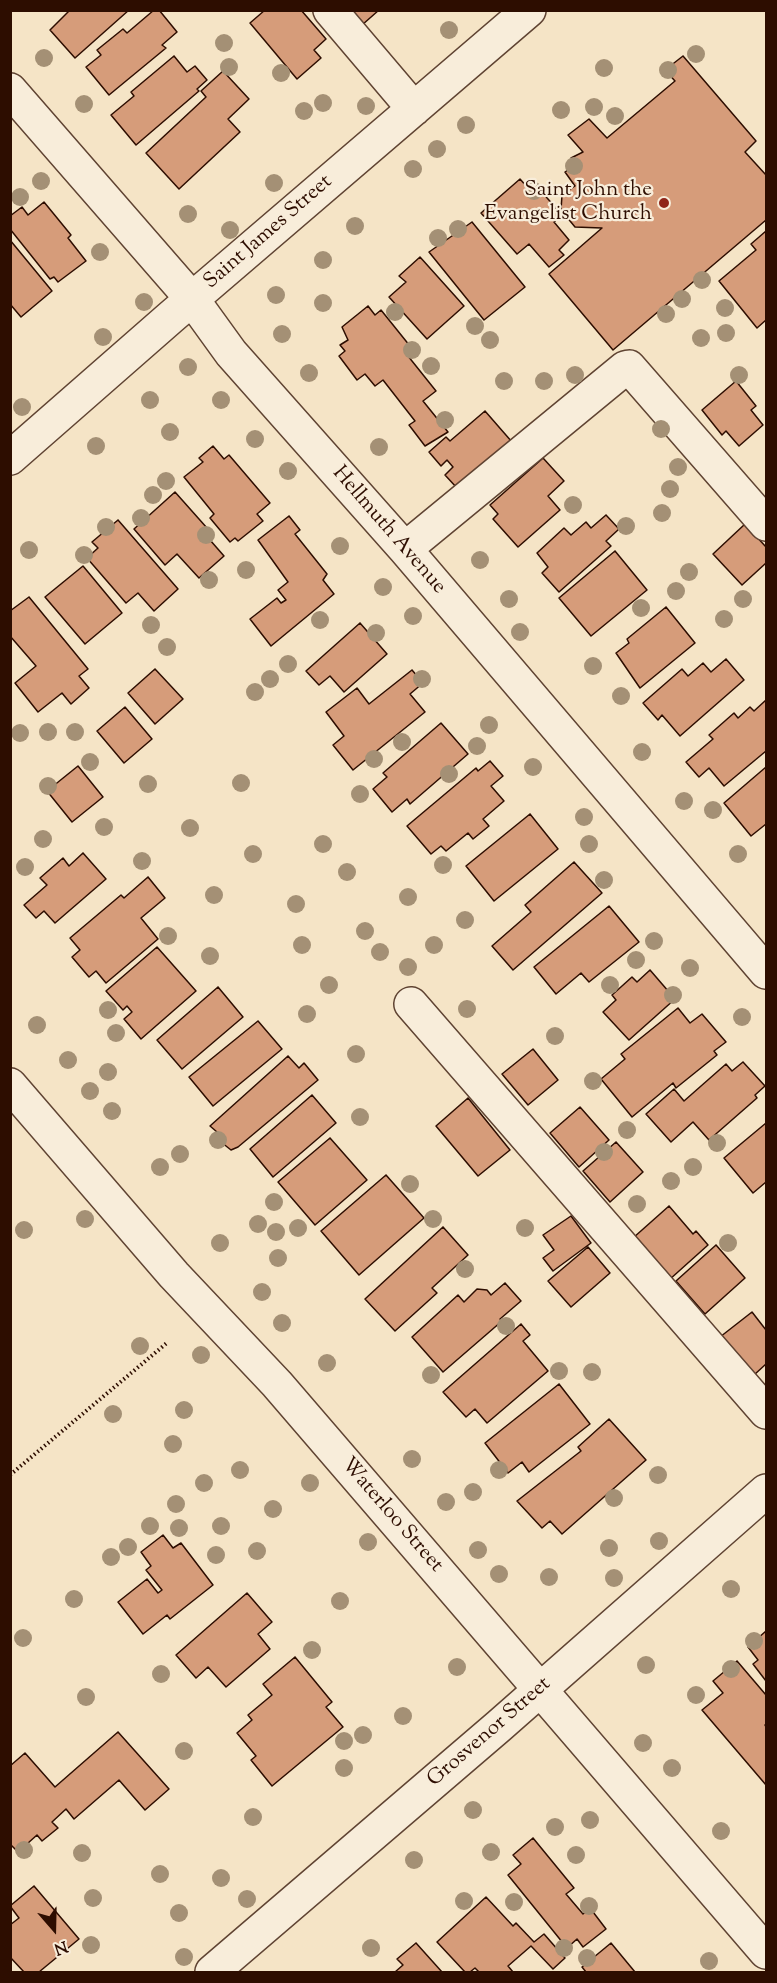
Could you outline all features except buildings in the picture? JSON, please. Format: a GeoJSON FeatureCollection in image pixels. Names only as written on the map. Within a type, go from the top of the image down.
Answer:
{"type":"FeatureCollection","features":[{"type":"Feature","properties":{"kind":"street"},"geometry":{"type":"LineString","coordinates":[[330,10],[414,109]]}},
{"type":"Feature","properties":{"kind":"street","name":"Saint James Street"},"geometry":{"type":"LineString","coordinates":[[10,458],[529,10]]}},
{"type":"Feature","properties":{"kind":"street","name":"Hellmuth Avenue"},"geometry":{"type":"LineString","coordinates":[[10,90],[192,299],[231,353],[405,549],[766,972]]}},
{"type":"Feature","properties":{"kind":"street"},"geometry":{"type":"LineString","coordinates":[[405,549],[616,375],[629,367],[766,524]]}},
{"type":"Feature","properties":{"kind":"street"},"geometry":{"type":"LineString","coordinates":[[411,1004],[766,1412]]}},
{"type":"Feature","properties":{"kind":"street","name":"Waterloo Street"},"geometry":{"type":"LineString","coordinates":[[10,1085],[174,1275],[277,1384],[766,1952]]}},
{"type":"Feature","properties":{"kind":"street","name":"Grosvenor Street"},"geometry":{"type":"LineString","coordinates":[[212,1972],[540,1690],[766,1491]]}},
{"type":"Feature","properties":{"kind":"path"},"geometry":{"type":"LineString","coordinates":[[10,1475],[168,1342]]}},
{"type":"Feature","properties":{"kind":"place","name":"Saint John the Evangelist Church"},"geometry":{"type":"Point","coordinates":[664,203]}}]}
